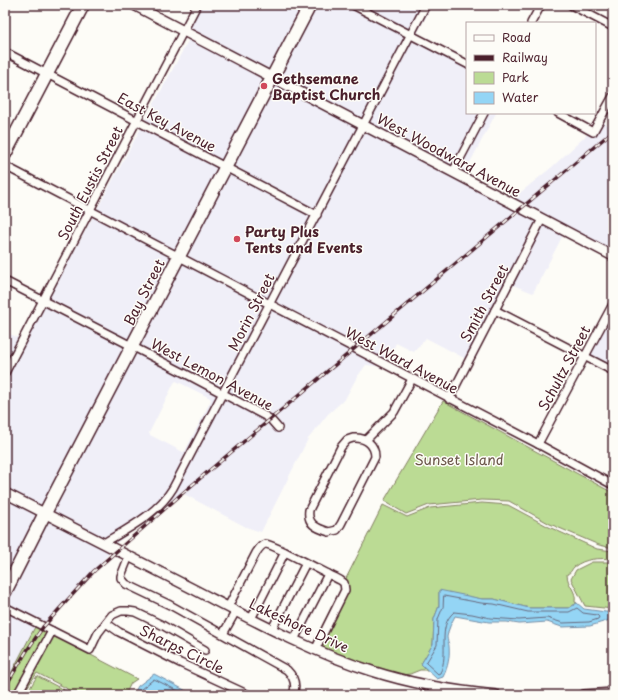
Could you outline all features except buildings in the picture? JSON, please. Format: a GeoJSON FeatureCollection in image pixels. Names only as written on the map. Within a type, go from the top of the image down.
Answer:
{"type":"FeatureCollection","features":[{"type":"Feature","properties":{"kind":"main road"},"geometry":{"type":"LineString","coordinates":[[5,154],[83,5]]}},
{"type":"Feature","properties":{"kind":"main road","name":"Bay Street"},"geometry":{"type":"LineString","coordinates":[[5,592],[310,5]]}},
{"type":"Feature","properties":{"kind":"street","name":"West Woodward Avenue"},"geometry":{"type":"LineString","coordinates":[[134,5],[613,256]]}},
{"type":"Feature","properties":{"kind":"street","name":"South Eustis Street"},"geometry":{"type":"LineString","coordinates":[[5,373],[197,5]]}},
{"type":"Feature","properties":{"kind":"street"},"geometry":{"type":"LineString","coordinates":[[353,5],[466,63]]}},
{"type":"Feature","properties":{"kind":"street","name":"Morin Street"},"geometry":{"type":"LineString","coordinates":[[104,543],[145,517],[169,495],[426,5]]}},
{"type":"Feature","properties":{"kind":"street"},"geometry":{"type":"LineString","coordinates":[[532,22],[541,5]]}},
{"type":"Feature","properties":{"kind":"street"},"geometry":{"type":"LineString","coordinates":[[571,5],[613,27]]}},
{"type":"Feature","properties":{"kind":"street","name":"East Key Avenue"},"geometry":{"type":"LineString","coordinates":[[5,52],[317,215]]}},
{"type":"Feature","properties":{"kind":"street"},"geometry":{"type":"LineString","coordinates":[[560,114],[593,132],[613,96]]}},
{"type":"Feature","properties":{"kind":"street"},"geometry":{"type":"LineString","coordinates":[[453,172],[483,114]]}},
{"type":"Feature","properties":{"kind":"street","name":"West Ward Avenue"},"geometry":{"type":"LineString","coordinates":[[5,166],[268,305],[538,444],[613,485]]}},
{"type":"Feature","properties":{"kind":"street","name":"Smith Street"},"geometry":{"type":"LineString","coordinates":[[449,399],[542,219]]}},
{"type":"Feature","properties":{"kind":"street","name":"West Lemon Avenue"},"geometry":{"type":"LineString","coordinates":[[5,281],[223,394],[271,420],[278,428]]}},
{"type":"Feature","properties":{"kind":"street","name":"Schultz Street"},"geometry":{"type":"LineString","coordinates":[[538,444],[613,304]]}},
{"type":"Feature","properties":{"kind":"street"},"geometry":{"type":"LineString","coordinates":[[495,310],[613,371]]}},
{"type":"Feature","properties":{"kind":"street"},"geometry":{"type":"LineString","coordinates":[[366,440],[394,412],[401,402],[412,379]]}},
{"type":"Feature","properties":{"kind":"street"},"geometry":{"type":"LineString","coordinates":[[353,438],[366,440],[373,448],[375,457],[341,524],[337,530],[327,532],[317,527],[309,520],[309,510],[343,444],[353,438]]}},
{"type":"Feature","properties":{"kind":"street","name":"Lakeshore Drive"},"geometry":{"type":"LineString","coordinates":[[5,492],[251,619],[315,650],[373,672],[413,682],[461,691],[496,695]]}},
{"type":"Feature","properties":{"kind":"street"},"geometry":{"type":"LineString","coordinates":[[223,634],[256,553],[262,544],[271,545],[344,583],[345,590],[315,650]]}},
{"type":"Feature","properties":{"kind":"street"},"geometry":{"type":"LineString","coordinates":[[251,619],[285,552]]}},
{"type":"Feature","properties":{"kind":"street"},"geometry":{"type":"LineString","coordinates":[[129,556],[121,576],[123,582],[170,605],[287,670],[294,679],[295,684],[293,695]]}},
{"type":"Feature","properties":{"kind":"street"},"geometry":{"type":"LineString","coordinates":[[272,629],[306,563]]}},
{"type":"Feature","properties":{"kind":"street"},"geometry":{"type":"LineString","coordinates":[[294,640],[328,574]]}},
{"type":"Feature","properties":{"kind":"street"},"geometry":{"type":"LineString","coordinates":[[5,607],[52,631],[17,695]]}},
{"type":"Feature","properties":{"kind":"street","name":"Sharps Circle"},"geometry":{"type":"LineString","coordinates":[[52,631],[90,650],[98,633],[106,623],[116,613],[128,611],[135,612],[205,650]]}},
{"type":"Feature","properties":{"kind":"street","name":"Sharps Circle"},"geometry":{"type":"LineString","coordinates":[[106,623],[119,632],[180,663],[248,695]]}},
{"type":"Feature","properties":{"kind":"street"},"geometry":{"type":"LineString","coordinates":[[584,695],[613,693]]}},
{"type":"Feature","properties":{"kind":"shaded area"},"geometry":{"type":"Polygon","coordinates":[[[197,5],[307,5],[271,73],[184,27],[197,5]]]}},
{"type":"Feature","properties":{"kind":"shaded area"},"geometry":{"type":"Polygon","coordinates":[[[314,5],[432,5],[415,38],[466,64],[466,114],[495,114],[464,174],[277,76],[314,5]]]}},
{"type":"Feature","properties":{"kind":"shaded area"},"geometry":{"type":"Polygon","coordinates":[[[189,39],[267,80],[43,508],[5,488],[5,332],[26,341],[189,39]]]}},
{"type":"Feature","properties":{"kind":"shaded area"},"geometry":{"type":"Polygon","coordinates":[[[273,83],[574,240],[563,235],[533,293],[508,283],[466,359],[426,338],[414,352],[396,343],[385,367],[366,365],[357,377],[345,399],[328,414],[308,439],[261,532],[246,527],[182,493],[115,544],[49,511],[273,83]],[[176,381],[149,433],[150,435],[183,452],[185,451],[211,400],[210,398],[176,381]]]}},
{"type":"Feature","properties":{"kind":"shaded area"},"geometry":{"type":"Polygon","coordinates":[[[602,121],[609,126],[613,126],[613,252],[508,197],[516,196],[552,167],[602,121]]]}},
{"type":"Feature","properties":{"kind":"shaded area"},"geometry":{"type":"Polygon","coordinates":[[[613,296],[613,370],[584,355],[613,296]]]}},
{"type":"Feature","properties":{"kind":"shaded area"},"geometry":{"type":"Polygon","coordinates":[[[5,497],[40,515],[5,585],[5,497]]]}},
{"type":"Feature","properties":{"kind":"shaded area"},"geometry":{"type":"Polygon","coordinates":[[[46,518],[111,551],[45,627],[5,685],[5,600],[46,518]]]}},
{"type":"Feature","properties":{"kind":"green space","name":"Sunset Island"},"geometry":{"type":"Polygon","coordinates":[[[443,401],[613,493],[613,548],[599,545],[550,524],[509,501],[482,500],[429,505],[406,514],[384,501],[443,401]]]}},
{"type":"Feature","properties":{"kind":"green space"},"geometry":{"type":"Polygon","coordinates":[[[482,503],[508,505],[549,527],[597,549],[613,551],[613,559],[588,560],[578,564],[571,572],[567,574],[567,578],[575,594],[575,602],[577,603],[569,608],[529,608],[494,599],[482,599],[439,591],[439,606],[434,619],[433,644],[421,664],[427,670],[420,670],[410,674],[401,675],[374,668],[313,644],[383,505],[407,517],[430,508],[482,503]]]}},
{"type":"Feature","properties":{"kind":"green space"},"geometry":{"type":"Polygon","coordinates":[[[592,562],[613,562],[613,609],[585,606],[571,579],[576,570],[592,562]]]}},
{"type":"Feature","properties":{"kind":"green space"},"geometry":{"type":"Polygon","coordinates":[[[36,625],[137,679],[131,683],[125,695],[74,695],[66,688],[37,673],[22,695],[5,695],[5,685],[36,625]]]}},
{"type":"Feature","properties":{"kind":"green space"},"geometry":{"type":"Polygon","coordinates":[[[37,676],[64,690],[69,695],[26,695],[37,676]]]}},
{"type":"Feature","properties":{"kind":"water"},"geometry":{"type":"Polygon","coordinates":[[[439,590],[482,599],[494,599],[529,608],[569,608],[577,603],[584,609],[613,613],[613,619],[590,626],[562,627],[547,622],[519,624],[489,622],[455,616],[449,628],[447,637],[449,645],[449,658],[447,666],[443,677],[437,679],[421,664],[433,644],[434,619],[439,606],[439,590]]]}},
{"type":"Feature","properties":{"kind":"water"},"geometry":{"type":"Polygon","coordinates":[[[154,674],[194,695],[133,695],[138,686],[154,674]]]}},
{"type":"Feature","properties":{"kind":"railway"},"geometry":{"type":"LineString","coordinates":[[5,687],[43,627],[94,571],[185,491],[613,131]]}},
{"type":"Feature","properties":{"kind":"place","name":"Gethsemane Baptist Church"},"geometry":{"type":"Point","coordinates":[264,86]}},
{"type":"Feature","properties":{"kind":"place","name":"Party Plus Tents and Events"},"geometry":{"type":"Point","coordinates":[237,239]}}]}
